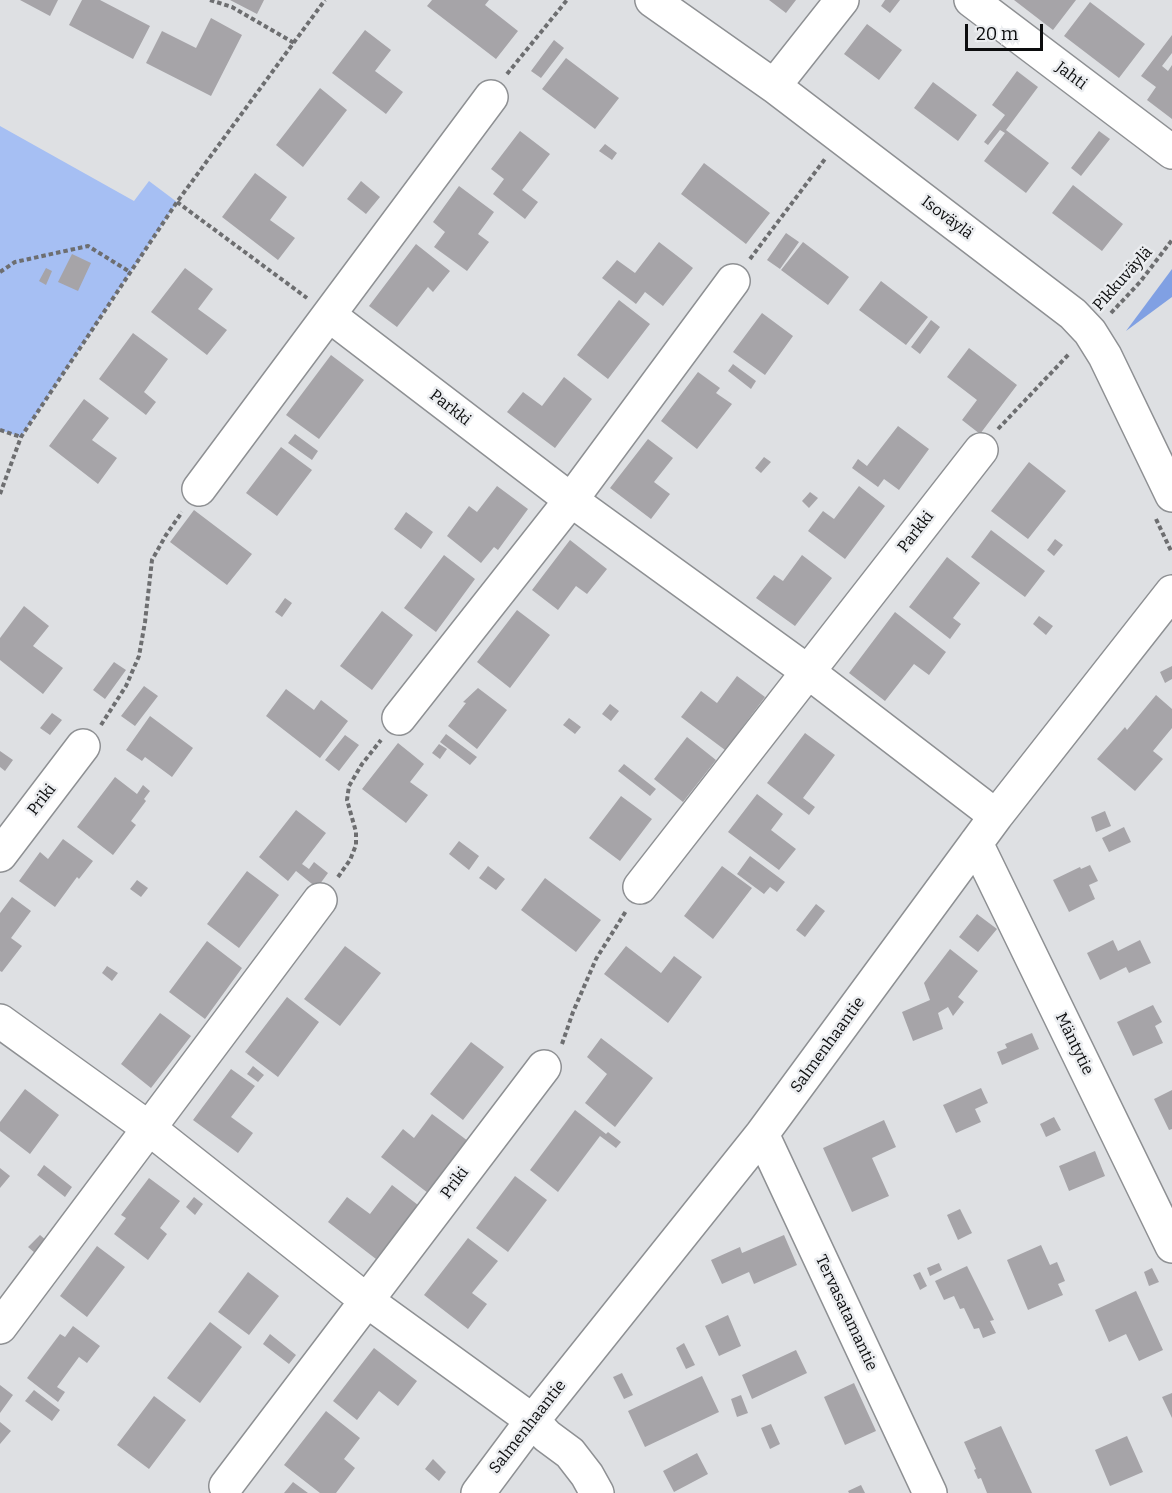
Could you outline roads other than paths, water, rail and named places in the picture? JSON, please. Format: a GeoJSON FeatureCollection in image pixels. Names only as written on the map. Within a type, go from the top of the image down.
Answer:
{"type":"FeatureCollection","features":[{"type":"Feature","properties":{"kind":"street","name":"Isoväylä"},"geometry":{"type":"LineString","coordinates":[[651,0],[774,86],[1072,314],[1083,346],[1104,356],[1162,503]]}},
{"type":"Feature","properties":{"kind":"street"},"geometry":{"type":"LineString","coordinates":[[774,86],[842,0]]}},
{"type":"Feature","properties":{"kind":"street","name":"Jahti"},"geometry":{"type":"LineString","coordinates":[[971,0],[1172,152]]}},
{"type":"Feature","properties":{"kind":"street"},"geometry":{"type":"LineString","coordinates":[[199,489],[491,97]]}},
{"type":"Feature","properties":{"kind":"street"},"geometry":{"type":"LineString","coordinates":[[399,718],[571,500],[733,281]]}},
{"type":"Feature","properties":{"kind":"street","name":"Parkki"},"geometry":{"type":"LineString","coordinates":[[329,315],[571,500],[807,671],[996,816]]}},
{"type":"Feature","properties":{"kind":"street","name":"Parkki"},"geometry":{"type":"LineString","coordinates":[[640,887],[981,450]]}},
{"type":"Feature","properties":{"kind":"street","name":"Salmenhaantie"},"geometry":{"type":"LineString","coordinates":[[478,1493],[532,1421],[762,1134],[996,816],[1172,592]]}},
{"type":"Feature","properties":{"kind":"street","name":"Priki"},"geometry":{"type":"LineString","coordinates":[[0,855],[83,746]]}},
{"type":"Feature","properties":{"kind":"street","name":"Mäntytie"},"geometry":{"type":"LineString","coordinates":[[976,843],[1172,1246]]}},
{"type":"Feature","properties":{"kind":"street"},"geometry":{"type":"LineString","coordinates":[[0,1327],[320,900]]}},
{"type":"Feature","properties":{"kind":"street"},"geometry":{"type":"LineString","coordinates":[[0,1021],[150,1129],[366,1300],[532,1421],[547,1436],[570,1453],[588,1475],[597,1493]]}},
{"type":"Feature","properties":{"kind":"street","name":"Priki"},"geometry":{"type":"LineString","coordinates":[[226,1486],[544,1067]]}},
{"type":"Feature","properties":{"kind":"street","name":"Tervasatamantie"},"geometry":{"type":"LineString","coordinates":[[762,1134],[930,1493]]}}]}
